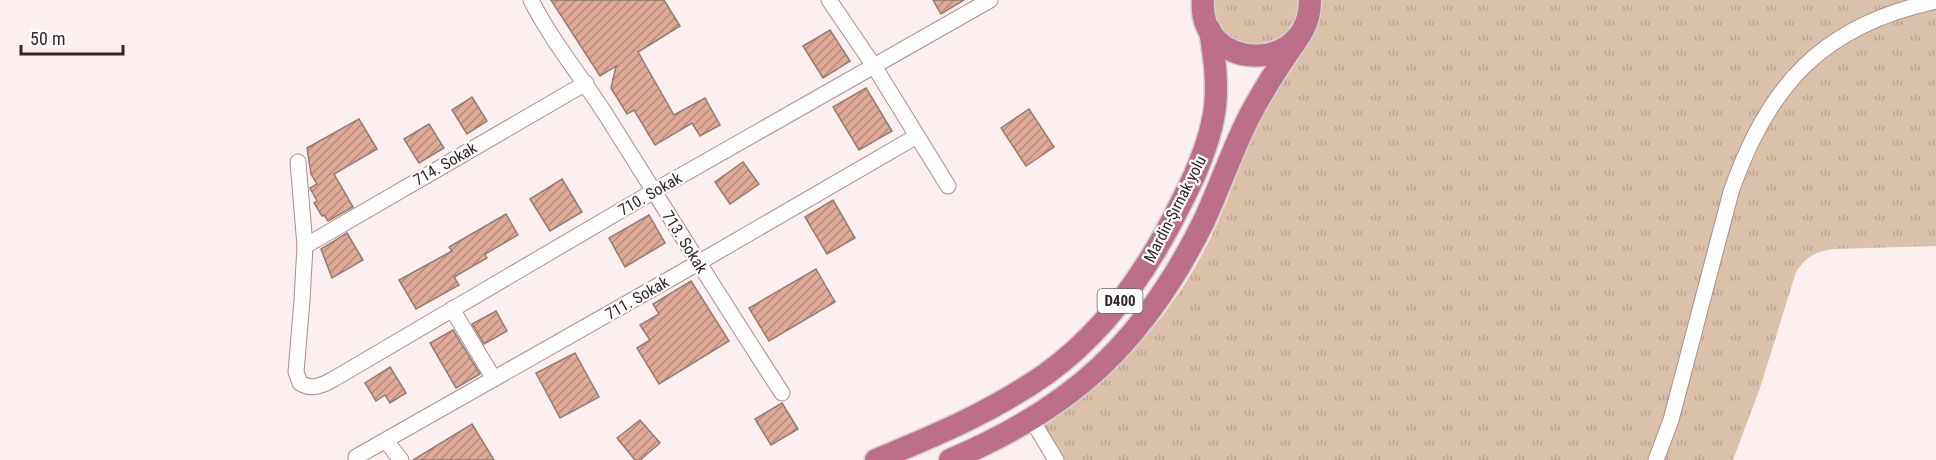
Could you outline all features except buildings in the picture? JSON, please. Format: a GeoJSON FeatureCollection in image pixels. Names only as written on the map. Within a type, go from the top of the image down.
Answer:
{"type":"FeatureCollection","features":[{"type":"Feature","properties":{"kind":"highway","name":"Mardin-Şırnak yolu"},"geometry":{"type":"LineString","coordinates":[[876,460],[963,424],[1047,373],[1071,354],[1108,315],[1138,278],[1152,257],[1190,186],[1209,135],[1217,87],[1216,67],[1203,0]]}},
{"type":"Feature","properties":{"kind":"highway"},"geometry":{"type":"LineString","coordinates":[[950,460],[983,446],[1032,420],[1090,378],[1135,332],[1177,272],[1221,186],[1247,120],[1273,74],[1301,33],[1308,18],[1310,0]]}},
{"type":"Feature","properties":{"kind":"highway"},"geometry":{"type":"LineString","coordinates":[[1210,30],[1218,41],[1229,49],[1241,55],[1254,57],[1268,56],[1281,51],[1292,44],[1301,33]]}},
{"type":"Feature","properties":{"kind":"street","name":"713. Sokak"},"geometry":{"type":"LineString","coordinates":[[531,0],[544,24],[586,83],[782,393]]}},
{"type":"Feature","properties":{"kind":"street"},"geometry":{"type":"LineString","coordinates":[[829,0],[874,66],[948,186]]}},
{"type":"Feature","properties":{"kind":"street","name":"710. Sokak"},"geometry":{"type":"LineString","coordinates":[[304,246],[296,372],[300,383],[312,387],[321,386],[332,380],[654,191],[990,0]]}},
{"type":"Feature","properties":{"kind":"street"},"geometry":{"type":"LineString","coordinates":[[1656,460],[1671,420],[1731,192],[1742,161],[1769,109],[1785,85],[1806,63],[1830,44],[1859,26],[1889,13],[1936,1]]}},
{"type":"Feature","properties":{"kind":"street","name":"714. Sokak"},"geometry":{"type":"LineString","coordinates":[[304,246],[586,83]]}},
{"type":"Feature","properties":{"kind":"street","name":"711. Sokak"},"geometry":{"type":"LineString","coordinates":[[356,457],[917,136]]}},
{"type":"Feature","properties":{"kind":"street"},"geometry":{"type":"LineString","coordinates":[[298,162],[304,246]]}},
{"type":"Feature","properties":{"kind":"street"},"geometry":{"type":"LineString","coordinates":[[452,309],[494,379]]}},
{"type":"Feature","properties":{"kind":"street"},"geometry":{"type":"LineString","coordinates":[[1032,420],[1056,460]]}},
{"type":"Feature","properties":{"kind":"street"},"geometry":{"type":"LineString","coordinates":[[386,441],[401,460]]}},
{"type":"Feature","properties":{"kind":"green space"},"geometry":{"type":"Polygon","coordinates":[[[1213,0],[1303,0],[1301,17],[1283,41],[1253,48],[1227,37],[1219,26],[1213,0]]]}},
{"type":"Feature","properties":{"kind":"green space"},"geometry":{"type":"Polygon","coordinates":[[[1320,0],[1936,0],[1936,246],[1834,249],[1816,253],[1804,262],[1796,272],[1760,388],[1733,460],[1056,460],[1038,430],[1092,390],[1116,368],[1159,320],[1179,293],[1216,227],[1256,125],[1309,40],[1320,0]]]}}]}
